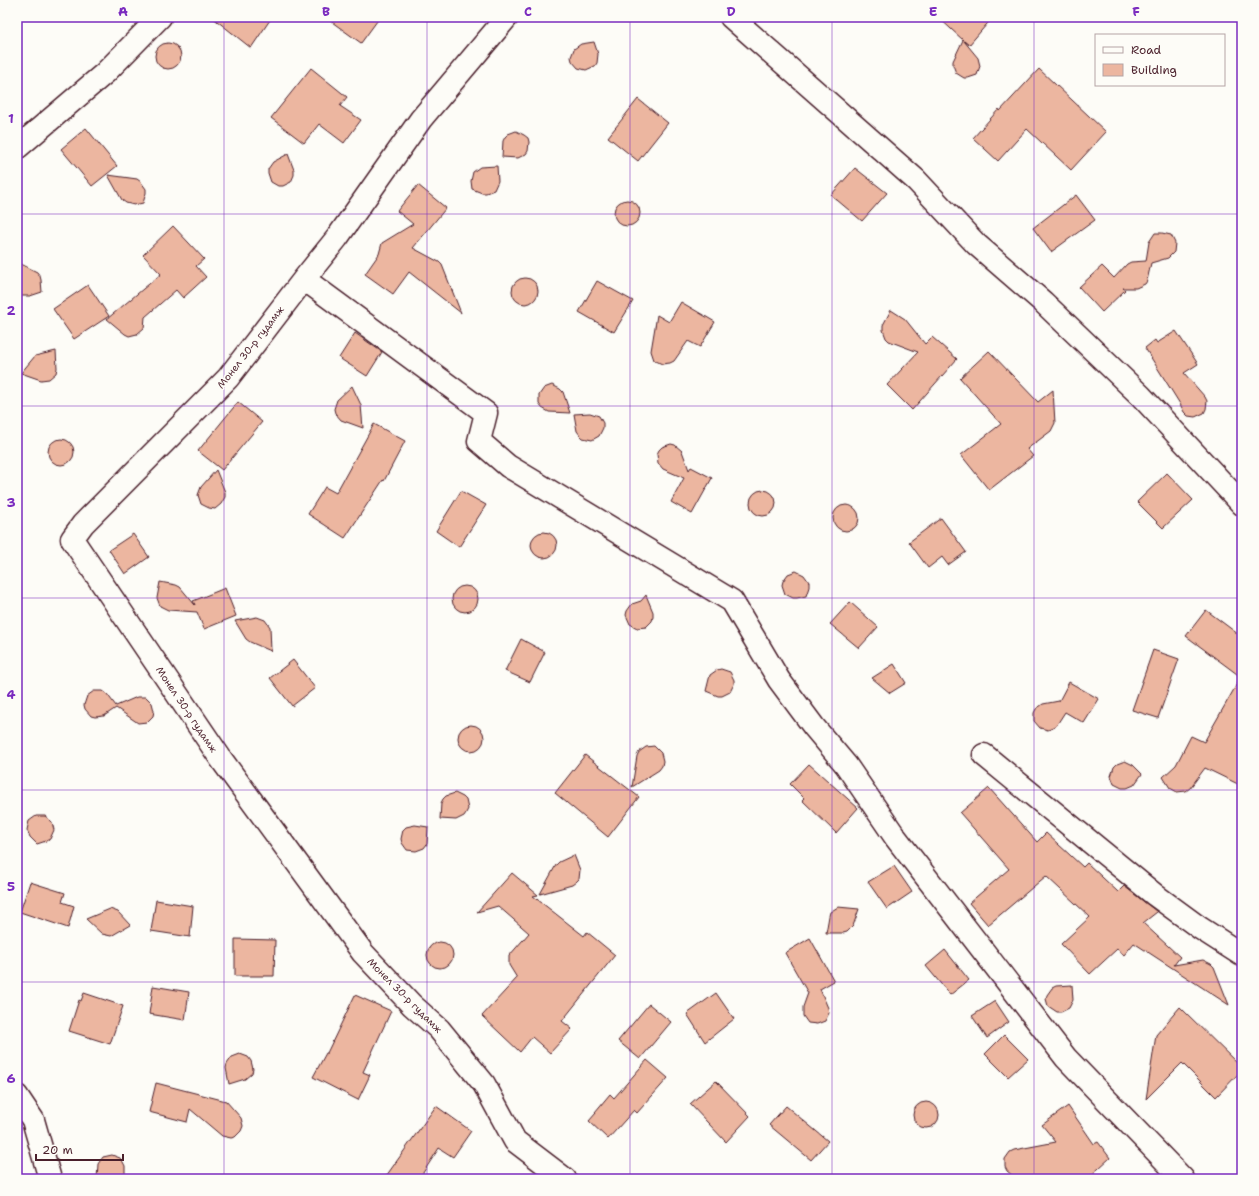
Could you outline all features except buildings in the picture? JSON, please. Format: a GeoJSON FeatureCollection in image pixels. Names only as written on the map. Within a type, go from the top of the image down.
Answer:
{"type":"FeatureCollection","features":[{"type":"Feature","properties":{"kind":"street"},"geometry":{"type":"LineString","coordinates":[[17,148],[105,73],[160,17]]}},
{"type":"Feature","properties":{"kind":"street","name":"Монел 30-р гудамж"},"geometry":{"type":"LineString","coordinates":[[507,17],[421,119],[337,238],[228,378],[83,524],[72,539],[221,759],[363,953],[412,1005],[439,1029],[484,1084],[515,1141],[565,1179]]}},
{"type":"Feature","properties":{"kind":"street"},"geometry":{"type":"LineString","coordinates":[[731,17],[916,180],[976,244],[1043,302],[1140,396],[1242,504]]}},
{"type":"Feature","properties":{"kind":"street"},"geometry":{"type":"LineString","coordinates":[[304,279],[486,413],[479,441],[508,466],[732,601],[779,680],[814,727],[846,765],[896,838],[1066,1058],[1183,1179]]}},
{"type":"Feature","properties":{"kind":"street"},"geometry":{"type":"LineString","coordinates":[[984,755],[1154,895],[1200,928],[1242,954]]}},
{"type":"Feature","properties":{"kind":"street"},"geometry":{"type":"LineString","coordinates":[[17,1096],[33,1120],[50,1179]]}}]}
